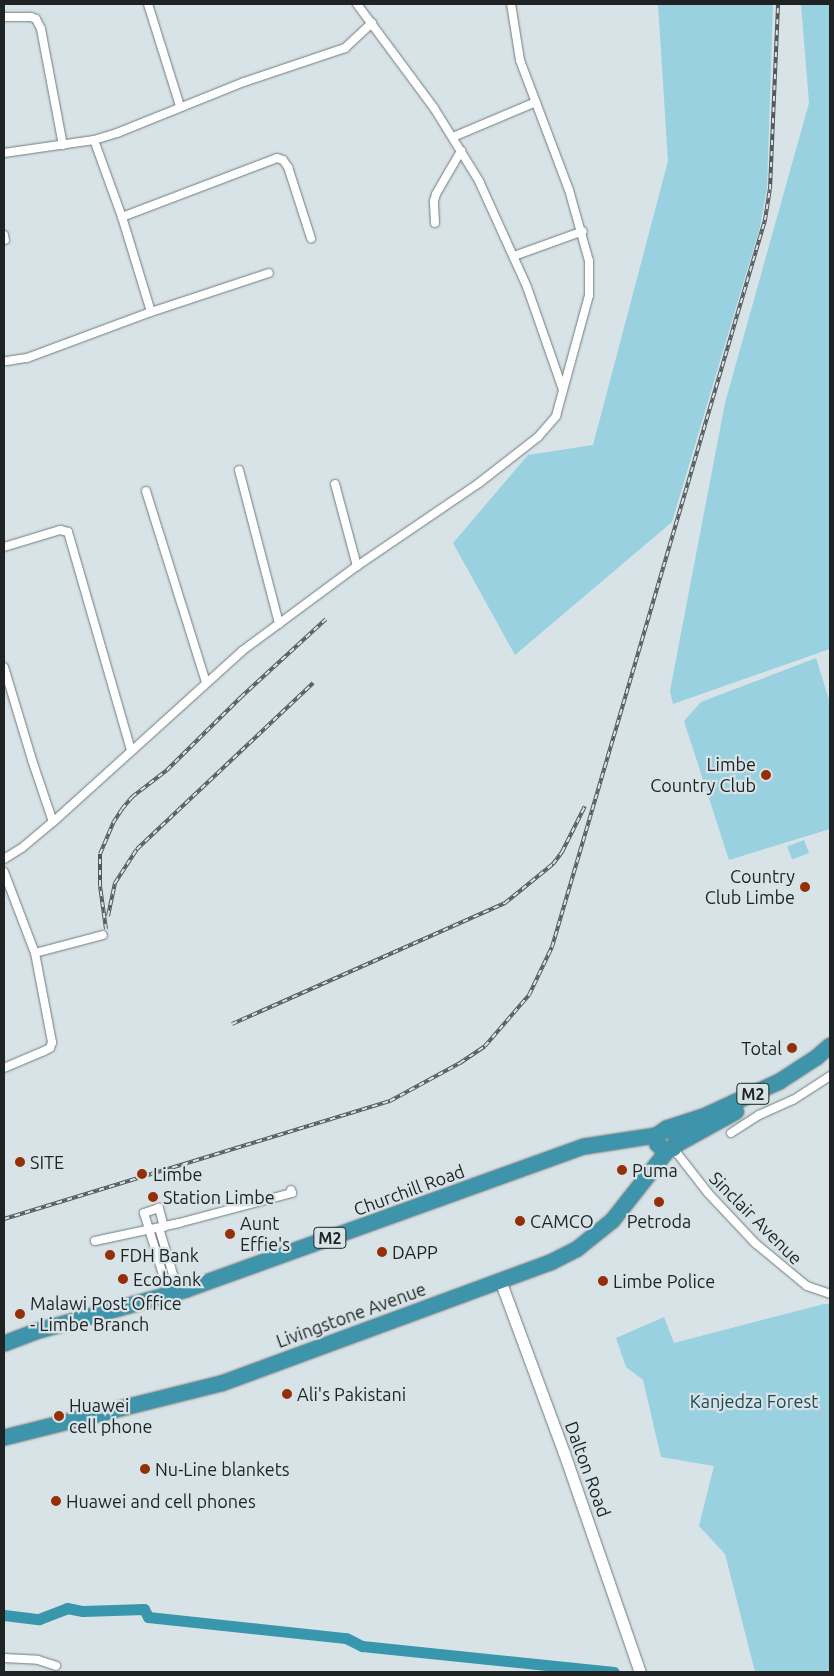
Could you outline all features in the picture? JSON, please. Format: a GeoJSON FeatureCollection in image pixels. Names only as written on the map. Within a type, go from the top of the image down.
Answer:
{"type":"FeatureCollection","features":[{"type":"Feature","properties":{"kind":"highway","name":"Churchill Road"},"geometry":{"type":"LineString","coordinates":[[4,1342],[35,1331],[174,1292],[584,1146],[661,1131],[711,1113],[779,1081],[816,1058],[830,1045]]}},
{"type":"Feature","properties":{"kind":"highway","name":"M2"},"geometry":{"type":"LineString","coordinates":[[672,1147],[789,1081],[830,1052]]}},
{"type":"Feature","properties":{"kind":"highway"},"geometry":{"type":"LineString","coordinates":[[661,1131],[676,1133],[672,1147]]}},
{"type":"Feature","properties":{"kind":"highway","name":"Livingstone Avenue"},"geometry":{"type":"LineString","coordinates":[[4,1438],[221,1383],[550,1262],[594,1237],[618,1214],[672,1147]]}},
{"type":"Feature","properties":{"kind":"main road","name":"Dalton Road"},"geometry":{"type":"LineString","coordinates":[[500,1280],[567,1462],[640,1672]]}},
{"type":"Feature","properties":{"kind":"street"},"geometry":{"type":"LineString","coordinates":[[148,4],[180,106]]}},
{"type":"Feature","properties":{"kind":"street"},"geometry":{"type":"LineString","coordinates":[[357,4],[453,137],[479,181],[514,256],[563,390]]}},
{"type":"Feature","properties":{"kind":"street"},"geometry":{"type":"LineString","coordinates":[[4,860],[53,822],[206,682],[279,624],[358,566],[479,483],[538,437],[556,416],[590,295],[589,261],[582,231],[556,152],[520,56],[511,4]]}},
{"type":"Feature","properties":{"kind":"street"},"geometry":{"type":"LineString","coordinates":[[4,17],[31,17],[36,19],[42,29],[63,145]]}},
{"type":"Feature","properties":{"kind":"street"},"geometry":{"type":"LineString","coordinates":[[4,154],[94,140],[180,106],[345,48],[372,23]]}},
{"type":"Feature","properties":{"kind":"street"},"geometry":{"type":"LineString","coordinates":[[453,137],[536,102]]}},
{"type":"Feature","properties":{"kind":"street"},"geometry":{"type":"LineString","coordinates":[[94,140],[122,217],[151,312]]}},
{"type":"Feature","properties":{"kind":"street"},"geometry":{"type":"LineString","coordinates":[[435,222],[434,201],[436,194],[461,151]]}},
{"type":"Feature","properties":{"kind":"street"},"geometry":{"type":"LineString","coordinates":[[122,217],[277,158],[283,160],[288,167],[311,238]]}},
{"type":"Feature","properties":{"kind":"street"},"geometry":{"type":"LineString","coordinates":[[514,256],[582,231]]}},
{"type":"Feature","properties":{"kind":"street"},"geometry":{"type":"LineString","coordinates":[[7,361],[27,358],[151,312],[269,273]]}},
{"type":"Feature","properties":{"kind":"street"},"geometry":{"type":"LineString","coordinates":[[239,470],[279,624]]}},
{"type":"Feature","properties":{"kind":"street"},"geometry":{"type":"LineString","coordinates":[[335,484],[358,566]]}},
{"type":"Feature","properties":{"kind":"street"},"geometry":{"type":"LineString","coordinates":[[146,492],[206,682]]}},
{"type":"Feature","properties":{"kind":"street"},"geometry":{"type":"LineString","coordinates":[[4,547],[60,530],[68,532],[131,750]]}},
{"type":"Feature","properties":{"kind":"street"},"geometry":{"type":"LineString","coordinates":[[4,667],[53,822]]}},
{"type":"Feature","properties":{"kind":"street"},"geometry":{"type":"LineString","coordinates":[[4,872],[35,953],[52,1042],[50,1048],[4,1068]]}},
{"type":"Feature","properties":{"kind":"street"},"geometry":{"type":"LineString","coordinates":[[35,953],[102,934]]}},
{"type":"Feature","properties":{"kind":"street"},"geometry":{"type":"LineString","coordinates":[[731,1133],[759,1116],[794,1100],[830,1076]]}},
{"type":"Feature","properties":{"kind":"street","name":"Sinclair Avenue"},"geometry":{"type":"LineString","coordinates":[[672,1147],[708,1193],[756,1243],[806,1286],[830,1294]]}},
{"type":"Feature","properties":{"kind":"street"},"geometry":{"type":"LineString","coordinates":[[95,1242],[162,1227],[292,1193],[291,1190]]}},
{"type":"Feature","properties":{"kind":"street"},"geometry":{"type":"LineString","coordinates":[[159,1208],[168,1256],[174,1292],[158,1259],[144,1213],[159,1208]]}},
{"type":"Feature","properties":{"kind":"street"},"geometry":{"type":"LineString","coordinates":[[158,1259],[168,1256]]}},
{"type":"Feature","properties":{"kind":"street"},"geometry":{"type":"LineString","coordinates":[[4,1658],[38,1660],[56,1666]]}},
{"type":"Feature","properties":{"kind":"green space"},"geometry":{"type":"Polygon","coordinates":[[[658,4],[773,4],[767,188],[760,227],[672,522],[515,655],[453,543],[528,455],[593,445],[668,161],[658,4]]]}},
{"type":"Feature","properties":{"kind":"green space"},"geometry":{"type":"Polygon","coordinates":[[[801,4],[830,4],[830,649],[673,704],[670,691],[725,403],[809,103],[801,4]]]}},
{"type":"Feature","properties":{"kind":"green space","name":"Limbe Country Club"},"geometry":{"type":"Polygon","coordinates":[[[816,658],[830,703],[830,829],[729,860],[684,721],[701,702],[816,658]]]}},
{"type":"Feature","properties":{"kind":"green space"},"geometry":{"type":"Polygon","coordinates":[[[804,840],[809,853],[792,860],[787,846],[804,840]]]}},
{"type":"Feature","properties":{"kind":"green space","name":"Kanjedza Forest"},"geometry":{"type":"Polygon","coordinates":[[[830,1304],[830,1672],[755,1672],[725,1554],[699,1526],[714,1466],[661,1457],[643,1380],[626,1367],[616,1338],[664,1317],[674,1343],[830,1304]]]}},
{"type":"Feature","properties":{"kind":"waterway"},"geometry":{"type":"LineString","coordinates":[[4,1615],[39,1619],[67,1608],[83,1611],[144,1609],[148,1617],[346,1638],[362,1646],[614,1672]]}},
{"type":"Feature","properties":{"kind":"railway"},"geometry":{"type":"LineString","coordinates":[[4,1219],[390,1101],[460,1063],[485,1046],[529,995],[552,947],[765,220],[770,189],[778,4]]}},
{"type":"Feature","properties":{"kind":"railway"},"geometry":{"type":"LineString","coordinates":[[106,929],[100,886],[100,854],[113,823],[122,809],[132,797],[167,770],[241,697],[326,619]]}},
{"type":"Feature","properties":{"kind":"railway"},"geometry":{"type":"LineString","coordinates":[[108,916],[115,883],[137,849],[313,683]]}},
{"type":"Feature","properties":{"kind":"railway"},"geometry":{"type":"LineString","coordinates":[[232,1024],[505,903],[553,864],[562,852],[585,806]]}},
{"type":"Feature","properties":{"kind":"place","name":"Limbe Country Club"},"geometry":{"type":"Point","coordinates":[766,775]}},
{"type":"Feature","properties":{"kind":"place","name":"Country Club Limbe"},"geometry":{"type":"Point","coordinates":[805,887]}},
{"type":"Feature","properties":{"kind":"place","name":"Total"},"geometry":{"type":"Point","coordinates":[792,1048]}},
{"type":"Feature","properties":{"kind":"place","name":"SITE"},"geometry":{"type":"Point","coordinates":[20,1162]}},
{"type":"Feature","properties":{"kind":"place","name":"Puma"},"geometry":{"type":"Point","coordinates":[622,1170]}},
{"type":"Feature","properties":{"kind":"place","name":"Limbe"},"geometry":{"type":"Point","coordinates":[142,1174]}},
{"type":"Feature","properties":{"kind":"place","name":"Station Limbe"},"geometry":{"type":"Point","coordinates":[153,1197]}},
{"type":"Feature","properties":{"kind":"place","name":"Petroda"},"geometry":{"type":"Point","coordinates":[659,1202]}},
{"type":"Feature","properties":{"kind":"place","name":"CAMCO"},"geometry":{"type":"Point","coordinates":[520,1221]}},
{"type":"Feature","properties":{"kind":"place","name":"Aunt Effie's"},"geometry":{"type":"Point","coordinates":[230,1234]}},
{"type":"Feature","properties":{"kind":"place","name":"DAPP"},"geometry":{"type":"Point","coordinates":[382,1252]}},
{"type":"Feature","properties":{"kind":"place","name":"FDH Bank"},"geometry":{"type":"Point","coordinates":[110,1255]}},
{"type":"Feature","properties":{"kind":"place","name":"Ecobank"},"geometry":{"type":"Point","coordinates":[123,1279]}},
{"type":"Feature","properties":{"kind":"place","name":"Limbe Police"},"geometry":{"type":"Point","coordinates":[603,1281]}},
{"type":"Feature","properties":{"kind":"place","name":"Malawi Post Office - Limbe Branch"},"geometry":{"type":"Point","coordinates":[20,1314]}},
{"type":"Feature","properties":{"kind":"place","name":"Ali's Pakistani"},"geometry":{"type":"Point","coordinates":[287,1394]}},
{"type":"Feature","properties":{"kind":"place","name":"Huawei cell phone"},"geometry":{"type":"Point","coordinates":[59,1416]}},
{"type":"Feature","properties":{"kind":"place","name":"Nu-Line blankets"},"geometry":{"type":"Point","coordinates":[145,1469]}},
{"type":"Feature","properties":{"kind":"place","name":"Huawei and cell phones"},"geometry":{"type":"Point","coordinates":[56,1501]}}]}
